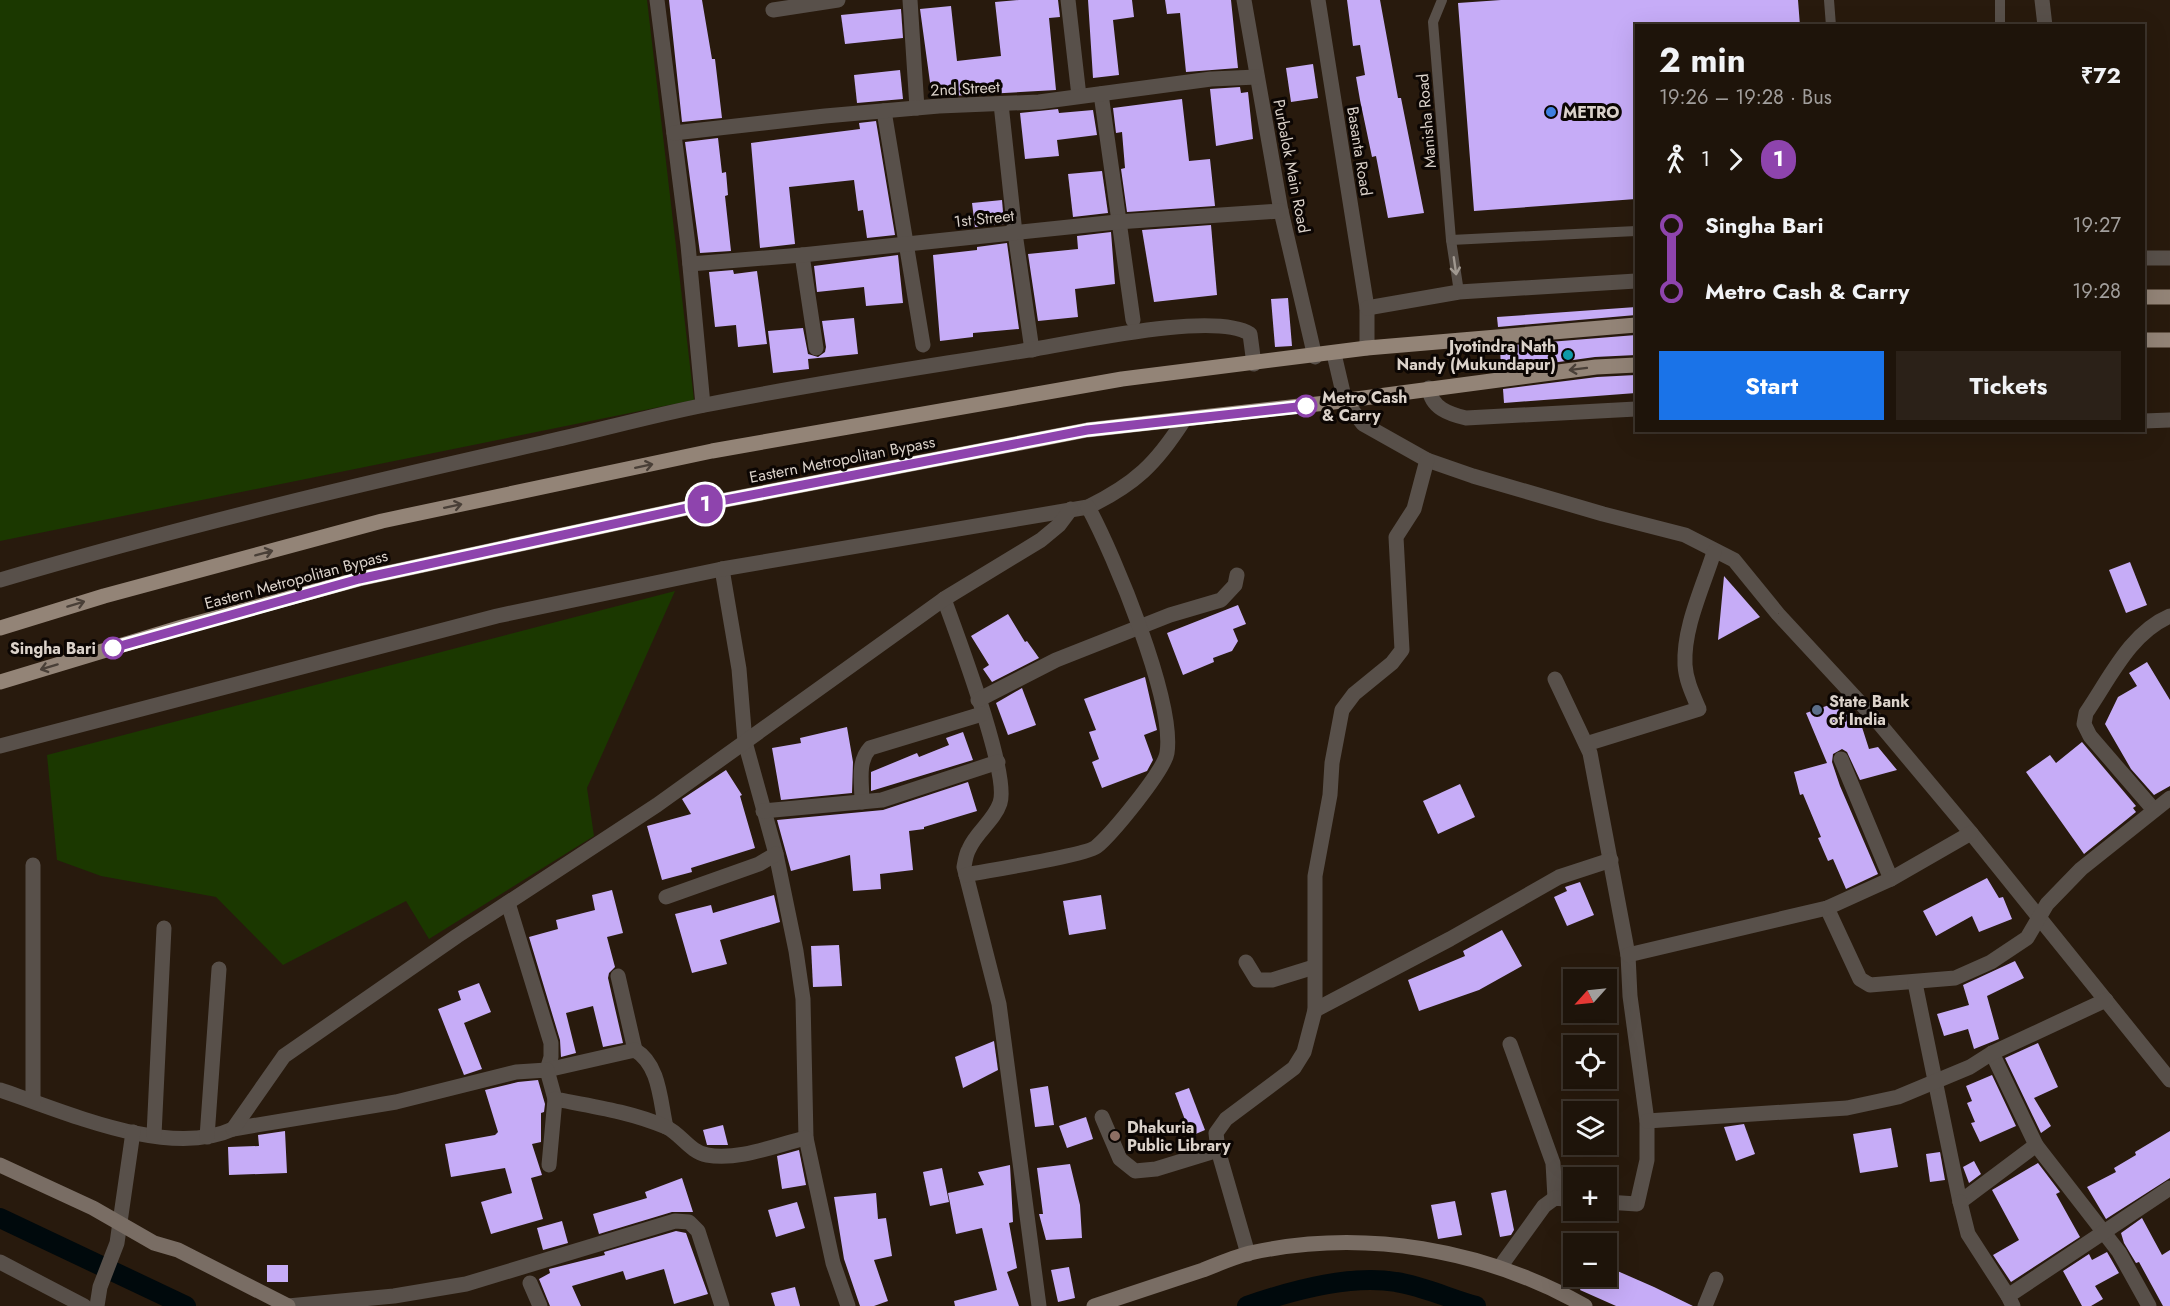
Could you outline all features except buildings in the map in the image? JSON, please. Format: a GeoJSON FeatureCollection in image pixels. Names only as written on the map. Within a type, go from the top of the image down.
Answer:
{"type":"FeatureCollection","features":[{"type":"Feature","properties":{"kind":"main road"},"geometry":{"type":"LineString","coordinates":[[2145,297],[2170,297]]}},
{"type":"Feature","properties":{"kind":"main road","name":"Eastern Metropolitan Bypass"},"geometry":{"type":"LineString","coordinates":[[0,627],[104,596],[382,521],[697,454],[1122,379],[1315,357],[1367,348],[1635,325]]}},
{"type":"Feature","properties":{"kind":"main road"},"geometry":{"type":"LineString","coordinates":[[2145,340],[2170,340]]}},
{"type":"Feature","properties":{"kind":"main road","name":"Eastern Metropolitan Bypass"},"geometry":{"type":"LineString","coordinates":[[0,682],[182,627],[359,579],[715,502],[1075,432],[1635,365]]}},
{"type":"Feature","properties":{"kind":"street"},"geometry":{"type":"LineString","coordinates":[[657,0],[690,264],[703,405]]}},
{"type":"Feature","properties":{"kind":"street"},"geometry":{"type":"LineString","coordinates":[[773,10],[838,0]]}},
{"type":"Feature","properties":{"kind":"street"},"geometry":{"type":"LineString","coordinates":[[910,0],[917,108]]}},
{"type":"Feature","properties":{"kind":"street"},"geometry":{"type":"LineString","coordinates":[[1068,0],[1079,96]]}},
{"type":"Feature","properties":{"kind":"street","name":"Purbalok Main Road"},"geometry":{"type":"LineString","coordinates":[[1244,0],[1281,211],[1315,357]]}},
{"type":"Feature","properties":{"kind":"street","name":"Basanta Road"},"geometry":{"type":"LineString","coordinates":[[1318,0],[1367,308],[1367,348]]}},
{"type":"Feature","properties":{"kind":"street"},"geometry":{"type":"LineString","coordinates":[[2042,0],[2045,24]]}},
{"type":"Feature","properties":{"kind":"street","name":"2nd Street"},"geometry":{"type":"LineString","coordinates":[[674,133],[917,108],[1001,104],[1211,79],[1257,77]]}},
{"type":"Feature","properties":{"kind":"street"},"geometry":{"type":"LineString","coordinates":[[1101,93],[1117,222],[1133,321]]}},
{"type":"Feature","properties":{"kind":"street"},"geometry":{"type":"LineString","coordinates":[[1001,104],[1015,233],[1032,350]]}},
{"type":"Feature","properties":{"kind":"street"},"geometry":{"type":"LineString","coordinates":[[884,111],[923,345]]}},
{"type":"Feature","properties":{"kind":"street","name":"1st Street"},"geometry":{"type":"LineString","coordinates":[[690,264],[802,255],[1117,222],[1281,211]]}},
{"type":"Feature","properties":{"kind":"street"},"geometry":{"type":"LineString","coordinates":[[802,255],[816,348]]}},
{"type":"Feature","properties":{"kind":"street"},"geometry":{"type":"LineString","coordinates":[[2145,258],[2170,258]]}},
{"type":"Feature","properties":{"kind":"street"},"geometry":{"type":"LineString","coordinates":[[1367,308],[1459,292],[1635,281]]}},
{"type":"Feature","properties":{"kind":"street"},"geometry":{"type":"LineString","coordinates":[[0,580],[119,545],[336,489],[703,405],[1151,331],[1220,325],[1243,329],[1250,333],[1254,364]]}},
{"type":"Feature","properties":{"kind":"street"},"geometry":{"type":"LineString","coordinates":[[1334,354],[1345,400],[1363,424],[1426,460],[1592,511],[1685,535],[1714,552],[1734,560],[1778,614],[1878,722],[1971,833],[2170,1080]]}},
{"type":"Feature","properties":{"kind":"street"},"geometry":{"type":"LineString","coordinates":[[1429,388],[1430,397],[1444,413],[1466,418],[1635,409]]}},
{"type":"Feature","properties":{"kind":"street"},"geometry":{"type":"LineString","coordinates":[[0,746],[497,616],[722,569],[1088,507],[1113,495],[1156,461],[1184,420]]}},
{"type":"Feature","properties":{"kind":"street"},"geometry":{"type":"LineString","coordinates":[[2145,421],[2170,420]]}},
{"type":"Feature","properties":{"kind":"street"},"geometry":{"type":"LineString","coordinates":[[1248,1254],[1218,1150],[1216,1133],[1226,1119],[1294,1068],[1304,1052],[1315,1010],[1315,876],[1330,795],[1341,710],[1354,694],[1392,663],[1402,650],[1396,537],[1414,509],[1426,460]]}},
{"type":"Feature","properties":{"kind":"street"},"geometry":{"type":"LineString","coordinates":[[966,875],[1095,849],[1155,779],[1167,754],[1166,724],[1160,693],[1139,628],[1105,537],[1088,507]]}},
{"type":"Feature","properties":{"kind":"street"},"geometry":{"type":"LineString","coordinates":[[233,1129],[284,1056],[508,903],[657,805],[944,599],[1041,540],[1059,525],[1071,509]]}},
{"type":"Feature","properties":{"kind":"street"},"geometry":{"type":"LineString","coordinates":[[1586,744],[1699,710],[1688,682],[1685,664],[1687,639],[1714,552]]}},
{"type":"Feature","properties":{"kind":"street"},"geometry":{"type":"LineString","coordinates":[[722,569],[739,669],[745,742],[776,854],[796,951],[803,999],[806,1138],[830,1253],[848,1306]]}},
{"type":"Feature","properties":{"kind":"street"},"geometry":{"type":"LineString","coordinates":[[862,802],[861,763],[863,755],[870,748],[980,707],[1056,660],[1221,600],[1235,585],[1237,575]]}},
{"type":"Feature","properties":{"kind":"street"},"geometry":{"type":"LineString","coordinates":[[944,599],[998,762],[1002,783],[1001,803],[988,825],[969,847],[964,867],[999,1004],[1039,1306]]}},
{"type":"Feature","properties":{"kind":"street"},"geometry":{"type":"LineString","coordinates":[[2154,810],[2090,736],[2084,724],[2086,713],[2130,647],[2144,630],[2170,616]]}},
{"type":"Feature","properties":{"kind":"street"},"geometry":{"type":"LineString","coordinates":[[1555,679],[1590,753],[1628,955],[1630,996],[1647,1121],[1647,1160],[1636,1204],[1617,1203]]}},
{"type":"Feature","properties":{"kind":"street"},"geometry":{"type":"LineString","coordinates":[[1841,759],[1892,879]]}},
{"type":"Feature","properties":{"kind":"street"},"geometry":{"type":"LineString","coordinates":[[763,811],[862,802],[904,794],[998,762]]}},
{"type":"Feature","properties":{"kind":"street"},"geometry":{"type":"LineString","coordinates":[[1827,908],[1860,979],[1870,985],[1955,978],[1990,962],[2027,938],[2047,903],[2080,869],[2170,798]]}},
{"type":"Feature","properties":{"kind":"street"},"geometry":{"type":"LineString","coordinates":[[1628,955],[1827,908],[1892,879],[1971,833]]}},
{"type":"Feature","properties":{"kind":"street"},"geometry":{"type":"LineString","coordinates":[[666,897],[759,864],[776,854]]}},
{"type":"Feature","properties":{"kind":"street"},"geometry":{"type":"LineString","coordinates":[[1315,1010],[1450,939],[1559,877],[1611,860]]}},
{"type":"Feature","properties":{"kind":"street"},"geometry":{"type":"LineString","coordinates":[[33,865],[33,1101]]}},
{"type":"Feature","properties":{"kind":"street"},"geometry":{"type":"LineString","coordinates":[[508,903],[551,1043],[551,1057],[547,1070],[555,1099],[549,1165]]}},
{"type":"Feature","properties":{"kind":"street"},"geometry":{"type":"LineString","coordinates":[[154,1135],[164,928]]}},
{"type":"Feature","properties":{"kind":"street"},"geometry":{"type":"LineString","coordinates":[[1246,962],[1257,980],[1272,980],[1314,967]]}},
{"type":"Feature","properties":{"kind":"street"},"geometry":{"type":"LineString","coordinates":[[207,1137],[219,969]]}},
{"type":"Feature","properties":{"kind":"street"},"geometry":{"type":"LineString","coordinates":[[618,976],[636,1050],[644,1055],[653,1068],[666,1127]]}},
{"type":"Feature","properties":{"kind":"street"},"geometry":{"type":"LineString","coordinates":[[1915,983],[1937,1081],[1963,1222],[1968,1234],[2010,1301],[2104,1232],[2170,1188]]}},
{"type":"Feature","properties":{"kind":"street"},"geometry":{"type":"LineString","coordinates":[[1647,1121],[1847,1108],[1898,1097],[1970,1067],[1992,1053],[2106,1000]]}},
{"type":"Feature","properties":{"kind":"street"},"geometry":{"type":"LineString","coordinates":[[1510,1044],[1552,1163],[1555,1198]]}},
{"type":"Feature","properties":{"kind":"street"},"geometry":{"type":"LineString","coordinates":[[0,1090],[133,1132],[207,1137],[233,1129],[396,1102],[516,1072],[547,1070],[636,1050]]}},
{"type":"Feature","properties":{"kind":"street"},"geometry":{"type":"LineString","coordinates":[[1992,1053],[2036,1145],[2119,1252],[2149,1306]]}},
{"type":"Feature","properties":{"kind":"street"},"geometry":{"type":"LineString","coordinates":[[555,1099],[609,1110],[666,1127],[693,1150],[706,1155],[730,1155],[806,1138]]}},
{"type":"Feature","properties":{"kind":"street"},"geometry":{"type":"LineString","coordinates":[[1102,1117],[1120,1159],[1135,1171],[1156,1169],[1218,1150]]}},
{"type":"Feature","properties":{"kind":"street"},"geometry":{"type":"LineString","coordinates":[[98,1306],[100,1287],[117,1243],[133,1132]]}},
{"type":"Feature","properties":{"kind":"street"},"geometry":{"type":"LineString","coordinates":[[1960,1202],[2036,1145]]}},
{"type":"Feature","properties":{"kind":"street"},"geometry":{"type":"LineString","coordinates":[[0,1164],[93,1208],[154,1243],[178,1250],[288,1306],[394,1296],[466,1284],[675,1221],[689,1222],[698,1231],[722,1306]]}},
{"type":"Feature","properties":{"kind":"street"},"geometry":{"type":"LineString","coordinates":[[1500,1267],[1544,1206],[1555,1198],[1563,1199]]}},
{"type":"Feature","properties":{"kind":"street"},"geometry":{"type":"LineString","coordinates":[[1094,1306],[1248,1254],[1320,1242],[1368,1243],[1456,1255],[1500,1267],[1557,1290],[1585,1306]]}},
{"type":"Feature","properties":{"kind":"street"},"geometry":{"type":"LineString","coordinates":[[0,1262],[84,1306]]}},
{"type":"Feature","properties":{"kind":"street"},"geometry":{"type":"LineString","coordinates":[[1705,1306],[1716,1279]]}},
{"type":"Feature","properties":{"kind":"street"},"geometry":{"type":"LineString","coordinates":[[530,1283],[540,1306]]}},
{"type":"Feature","properties":{"kind":"lane","name":"Manisha Road"},"geometry":{"type":"LineString","coordinates":[[1442,0],[1433,22],[1452,240],[1459,292]]}},
{"type":"Feature","properties":{"kind":"lane"},"geometry":{"type":"LineString","coordinates":[[1829,0],[1831,24]]}},
{"type":"Feature","properties":{"kind":"lane"},"geometry":{"type":"LineString","coordinates":[[2000,0],[2000,24]]}},
{"type":"Feature","properties":{"kind":"lane"},"geometry":{"type":"LineString","coordinates":[[1452,240],[1635,231]]}},
{"type":"Feature","properties":{"kind":"green space"},"geometry":{"type":"Polygon","coordinates":[[[0,0],[647,0],[694,400],[0,541],[0,0]]]}},
{"type":"Feature","properties":{"kind":"green space"},"geometry":{"type":"Polygon","coordinates":[[[675,591],[587,788],[594,836],[429,939],[406,901],[283,965],[216,897],[101,876],[57,860],[47,755],[675,591]]]}},
{"type":"Feature","properties":{"kind":"waterway"},"geometry":{"type":"LineString","coordinates":[[0,1218],[186,1306]]}},
{"type":"Feature","properties":{"kind":"waterway"},"geometry":{"type":"LineString","coordinates":[[1247,1306],[1320,1285],[1359,1280],[1378,1280],[1416,1286],[1476,1306]]}},
{"type":"Feature","properties":{"kind":"bus line","name":"1"},"geometry":{"type":"LineString","coordinates":[[113,648],[359,579],[715,502],[1087,430],[1306,406]]}},
{"type":"Feature","properties":{"kind":"place","name":"METRO"},"geometry":{"type":"Point","coordinates":[1551,112]}},
{"type":"Feature","properties":{"kind":"place","name":"Jyotindra Nath Nandy (Mukundapur)"},"geometry":{"type":"Point","coordinates":[1568,355]}},
{"type":"Feature","properties":{"kind":"place","name":"Metro Cash & Carry"},"geometry":{"type":"Point","coordinates":[1306,406]}},
{"type":"Feature","properties":{"kind":"place","name":"Singha Bari"},"geometry":{"type":"Point","coordinates":[113,648]}},
{"type":"Feature","properties":{"kind":"place","name":"State Bank of India"},"geometry":{"type":"Point","coordinates":[1817,710]}},
{"type":"Feature","properties":{"kind":"place","name":"Dhakuria Public Library"},"geometry":{"type":"Point","coordinates":[1115,1136]}}]}
